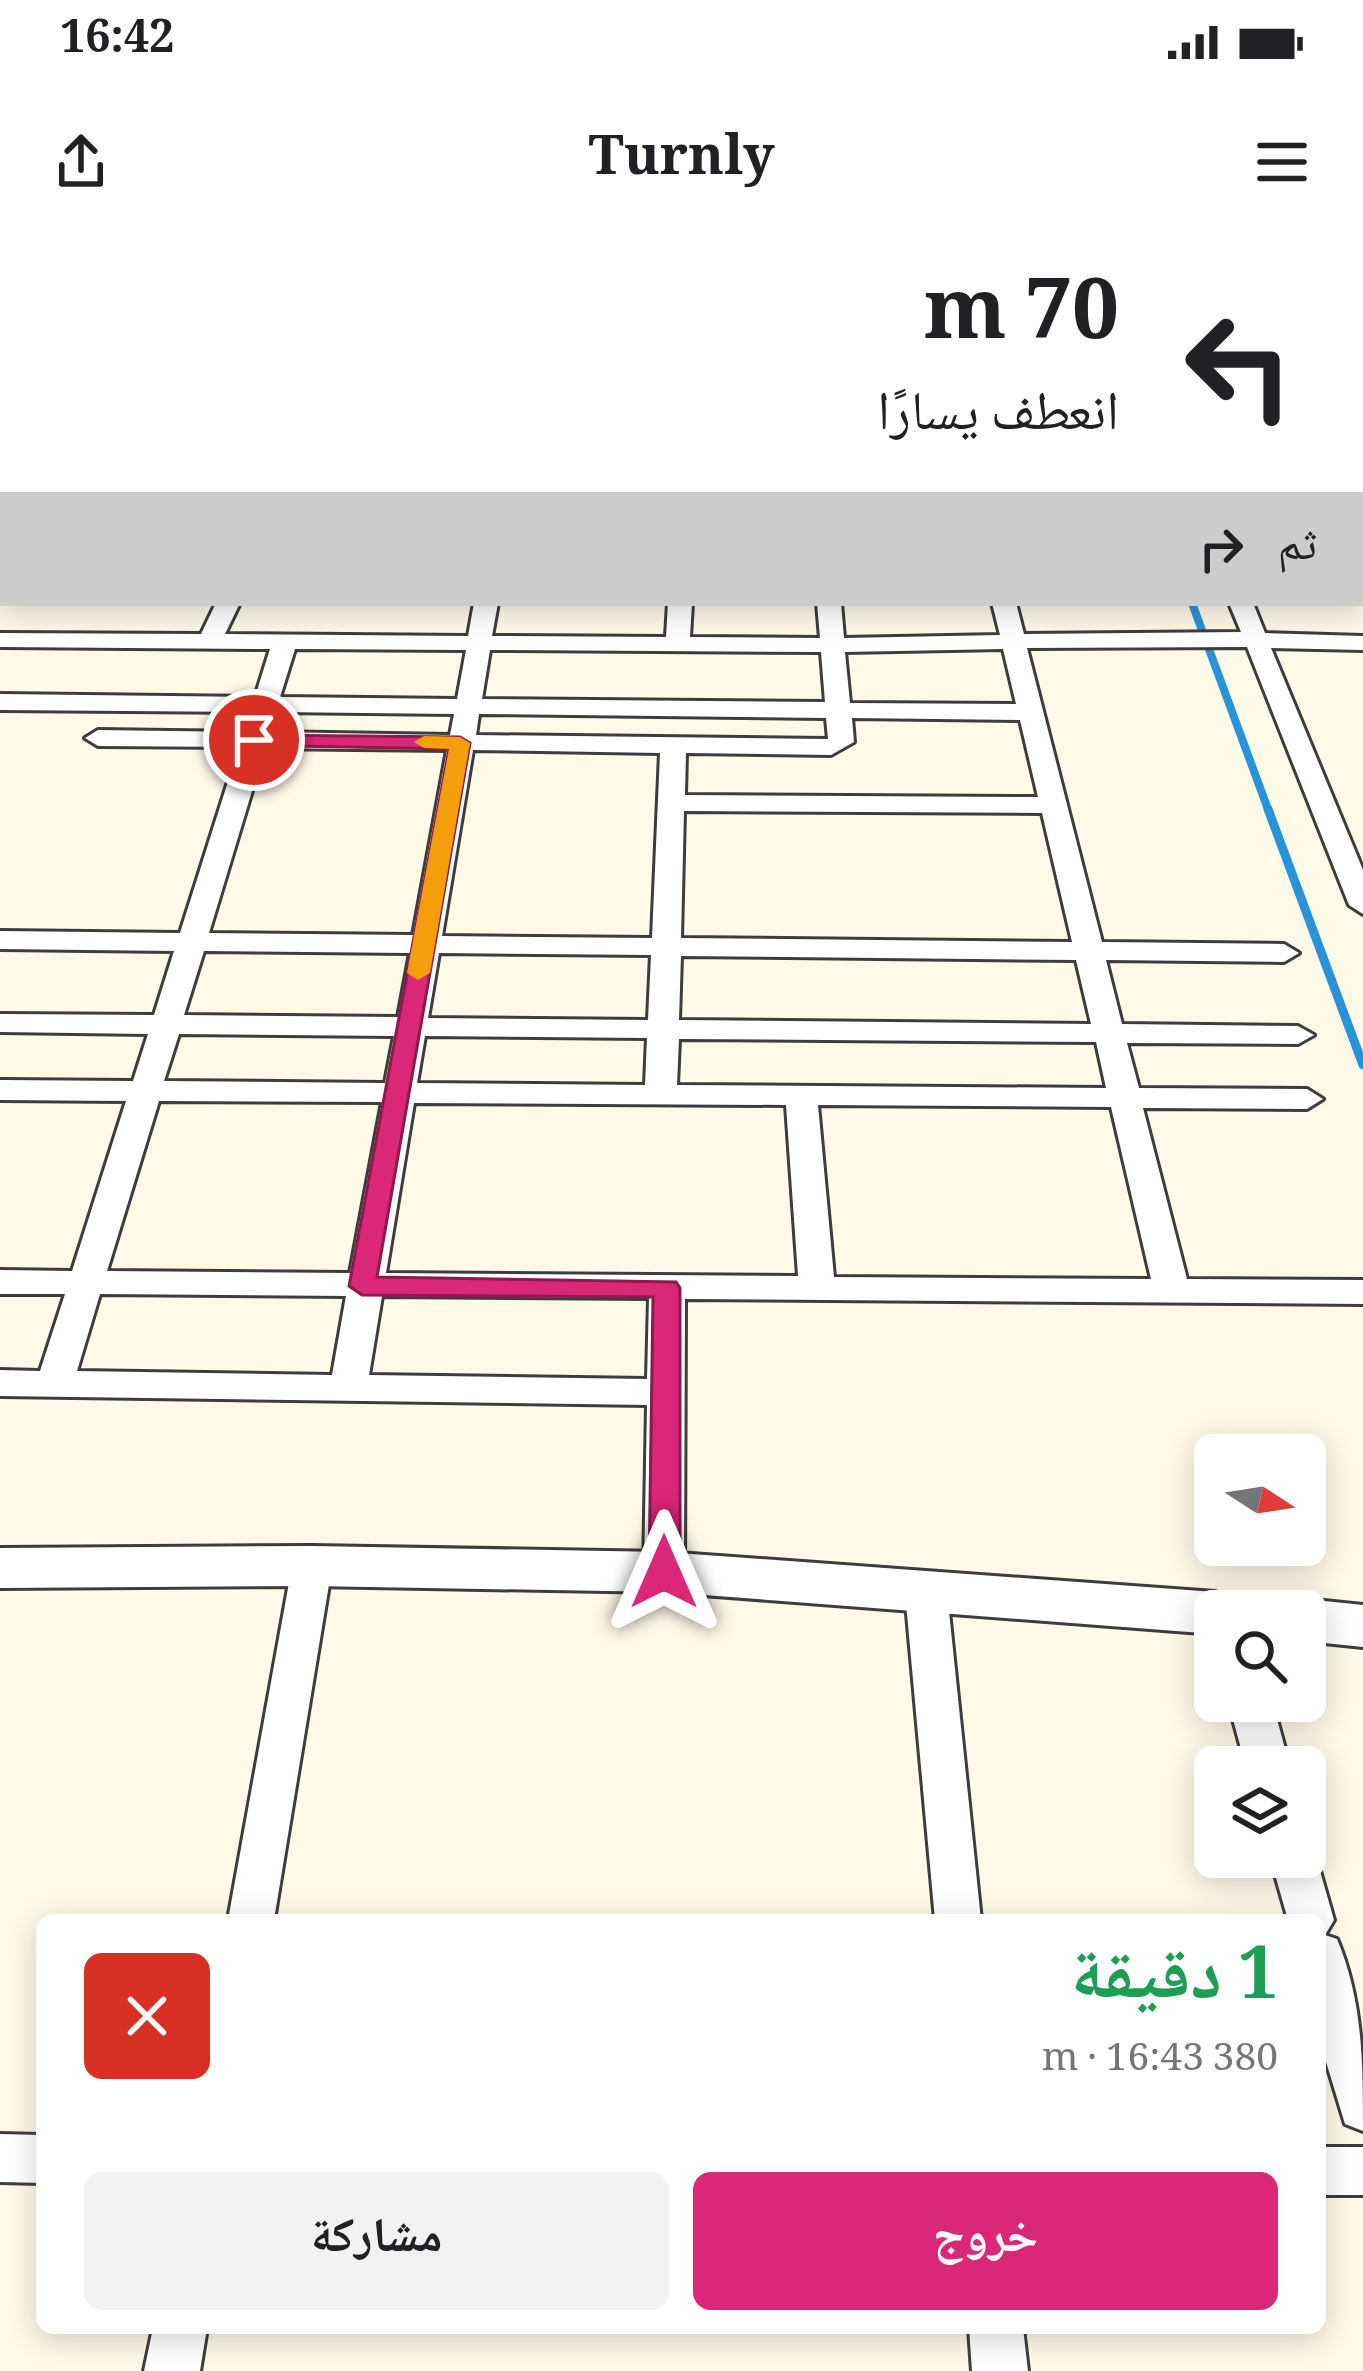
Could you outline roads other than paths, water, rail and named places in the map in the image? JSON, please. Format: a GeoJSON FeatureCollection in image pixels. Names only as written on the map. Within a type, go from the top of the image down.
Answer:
{"type":"FeatureCollection","features":[{"type":"Feature","properties":{"kind":"street"},"geometry":{"type":"LineString","coordinates":[[210,641],[227,606]]}},
{"type":"Feature","properties":{"kind":"street"},"geometry":{"type":"LineString","coordinates":[[348,1387],[484,606]]}},
{"type":"Feature","properties":{"kind":"street"},"geometry":{"type":"LineString","coordinates":[[678,644],[680,606]]}},
{"type":"Feature","properties":{"kind":"street"},"geometry":{"type":"LineString","coordinates":[[98,739],[831,747],[841,742],[829,606]]}},
{"type":"Feature","properties":{"kind":"street"},"geometry":{"type":"LineString","coordinates":[[1005,606],[1172,1291]]}},
{"type":"Feature","properties":{"kind":"street"},"geometry":{"type":"LineString","coordinates":[[1242,606],[1363,905]]}},
{"type":"Feature","properties":{"kind":"street"},"geometry":{"type":"LineString","coordinates":[[0,640],[1363,643]]}},
{"type":"Feature","properties":{"kind":"street"},"geometry":{"type":"LineString","coordinates":[[55,1383],[285,641]]}},
{"type":"Feature","properties":{"kind":"street"},"geometry":{"type":"LineString","coordinates":[[0,702],[1031,712]]}},
{"type":"Feature","properties":{"kind":"street"},"geometry":{"type":"LineString","coordinates":[[661,1097],[673,746]]}},
{"type":"Feature","properties":{"kind":"street"},"geometry":{"type":"LineString","coordinates":[[671,802],[1053,805]]}},
{"type":"Feature","properties":{"kind":"street"},"geometry":{"type":"LineString","coordinates":[[4,948],[192,942],[1285,953]]}},
{"type":"Feature","properties":{"kind":"street"},"geometry":{"type":"LineString","coordinates":[[0,1023],[1298,1035]]}},
{"type":"Feature","properties":{"kind":"street"},"geometry":{"type":"LineString","coordinates":[[0,1090],[1307,1099]]}},
{"type":"Feature","properties":{"kind":"street"},"geometry":{"type":"LineString","coordinates":[[800,1094],[817,1288]]}},
{"type":"Feature","properties":{"kind":"street"},"geometry":{"type":"LineString","coordinates":[[0,1282],[1363,1292]]}},
{"type":"Feature","properties":{"kind":"street"},"geometry":{"type":"LineString","coordinates":[[664,1572],[667,1288]]}},
{"type":"Feature","properties":{"kind":"street"},"geometry":{"type":"LineString","coordinates":[[0,1383],[666,1393]]}},
{"type":"Feature","properties":{"kind":"street"},"geometry":{"type":"LineString","coordinates":[[251,1914],[312,1566]]}},
{"type":"Feature","properties":{"kind":"street"},"geometry":{"type":"LineString","coordinates":[[0,1568],[312,1566],[664,1572],[1194,1611]]}},
{"type":"Feature","properties":{"kind":"street"},"geometry":{"type":"LineString","coordinates":[[926,1592],[957,1914]]}},
{"type":"Feature","properties":{"kind":"street"},"geometry":{"type":"LineString","coordinates":[[1326,1622],[1363,1626]]}},
{"type":"Feature","properties":{"kind":"street"},"geometry":{"type":"LineString","coordinates":[[1299,1878],[1309,1914]]}},
{"type":"Feature","properties":{"kind":"street"},"geometry":{"type":"LineString","coordinates":[[1326,1975],[1363,2108]]}},
{"type":"Feature","properties":{"kind":"street"},"geometry":{"type":"LineString","coordinates":[[0,2158],[36,2159]]}},
{"type":"Feature","properties":{"kind":"street"},"geometry":{"type":"LineString","coordinates":[[1326,2170],[1363,2171]]}},
{"type":"Feature","properties":{"kind":"street"},"geometry":{"type":"LineString","coordinates":[[172,2371],[178,2334]]}},
{"type":"Feature","properties":{"kind":"street"},"geometry":{"type":"LineString","coordinates":[[997,2334],[1000,2371]]}},
{"type":"Feature","properties":{"kind":"waterway"},"geometry":{"type":"LineString","coordinates":[[1193,606],[1269,812]]}},
{"type":"Feature","properties":{"kind":"waterway"},"geometry":{"type":"LineString","coordinates":[[1268,809],[1363,1065]]}}]}
